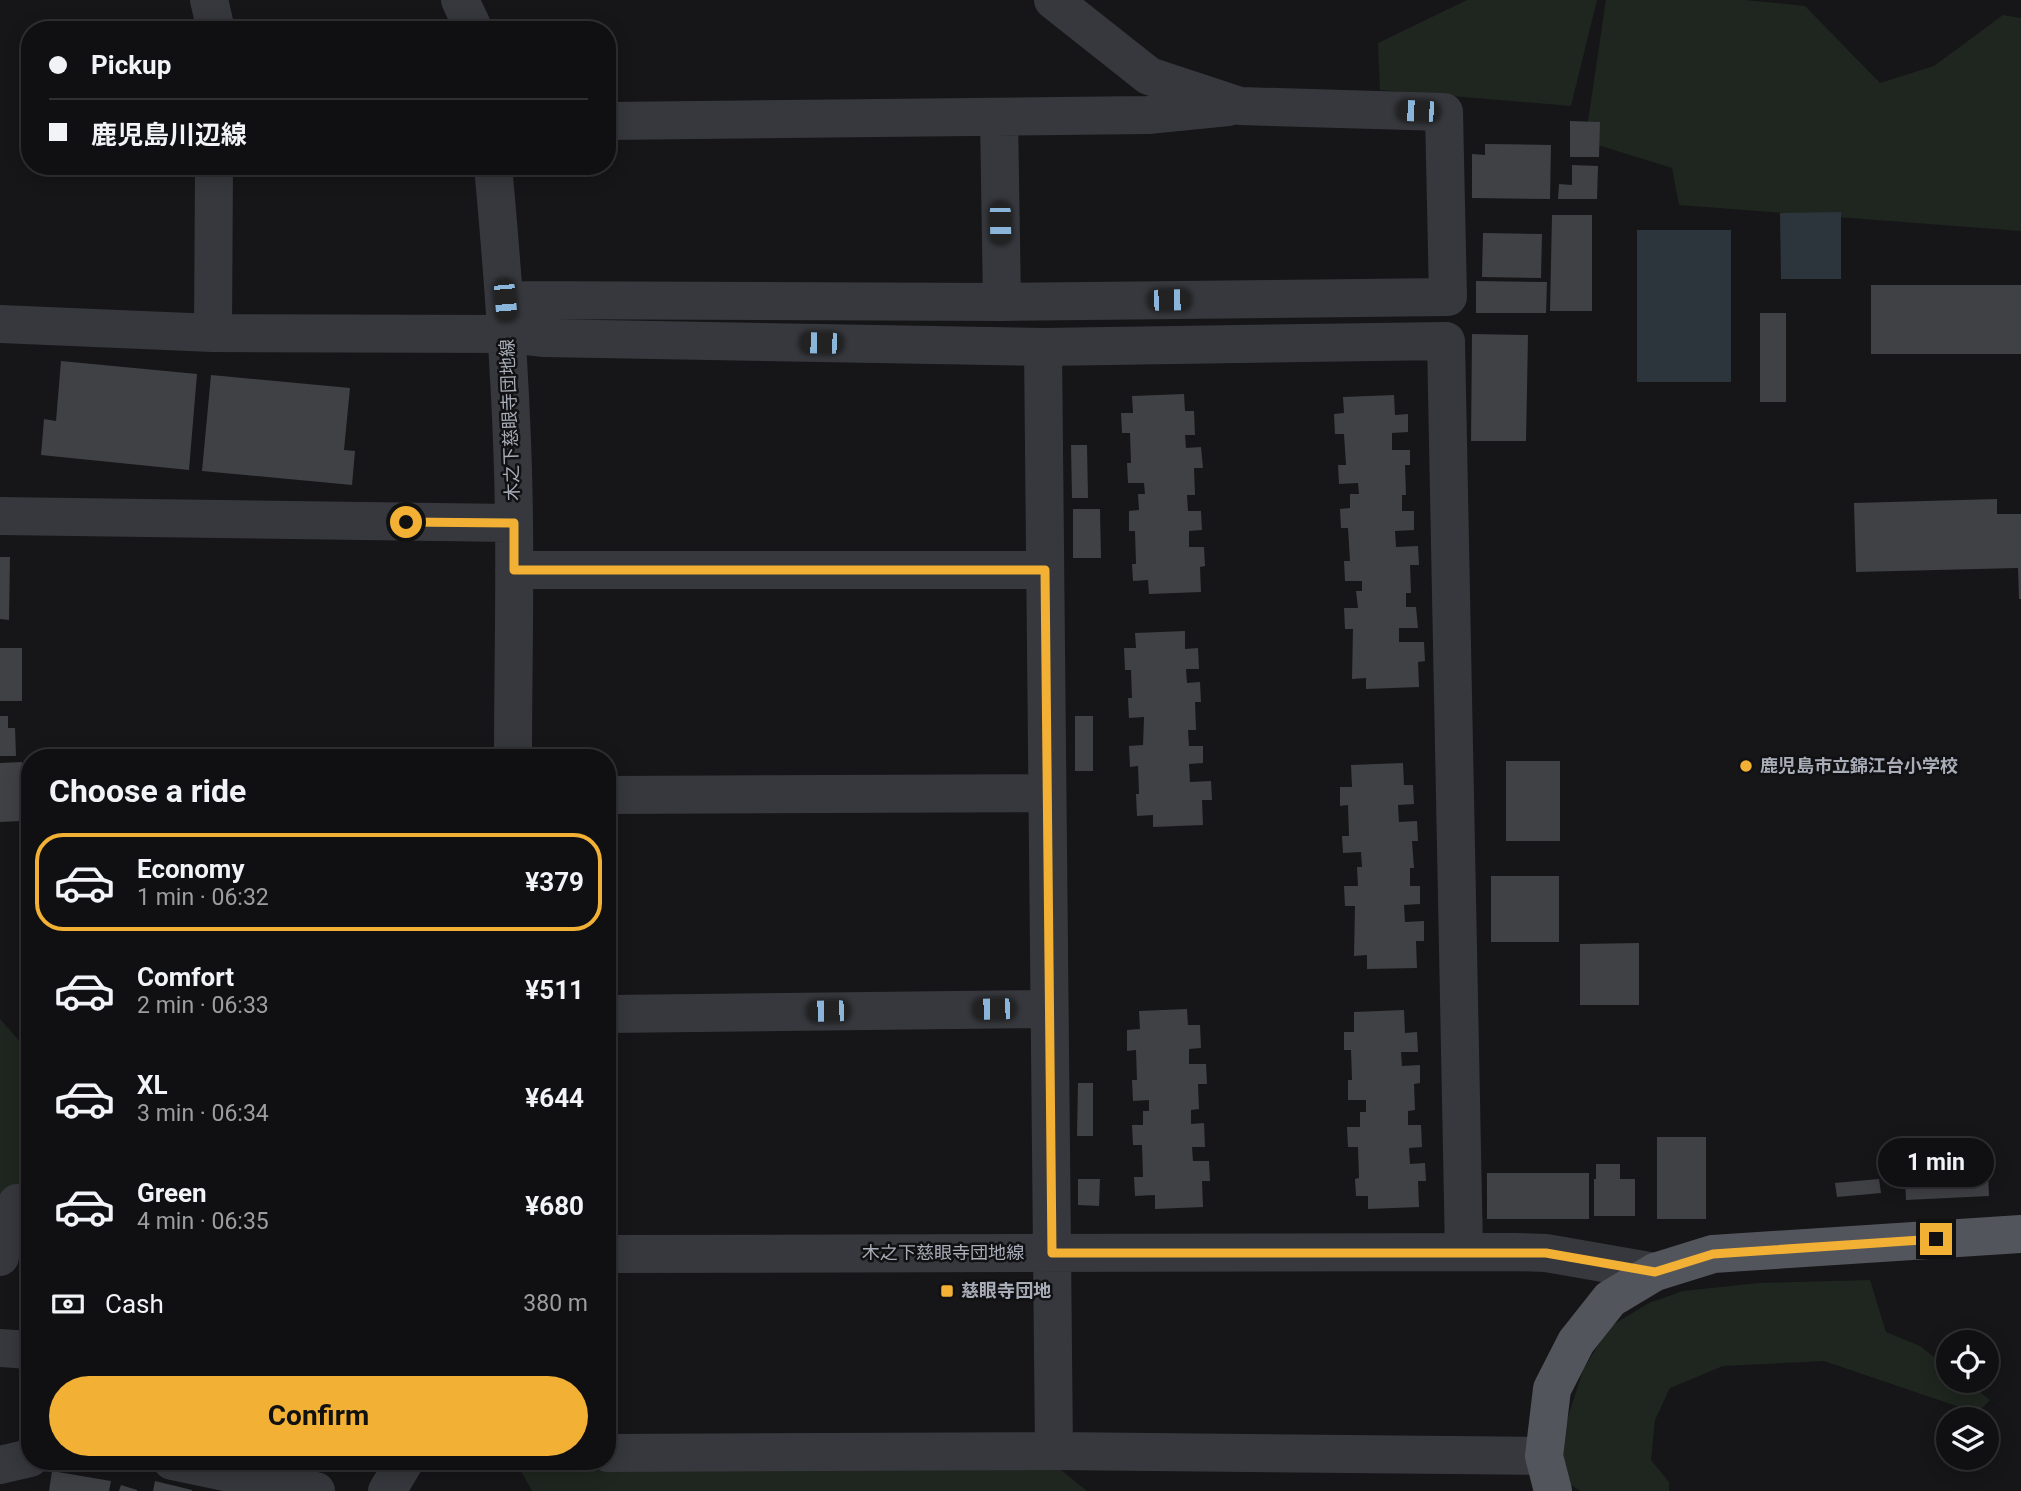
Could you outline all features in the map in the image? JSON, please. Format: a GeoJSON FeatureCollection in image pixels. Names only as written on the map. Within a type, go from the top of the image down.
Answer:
{"type":"FeatureCollection","features":[{"type":"Feature","properties":{"kind":"main road"},"geometry":{"type":"LineString","coordinates":[[1549,1474],[1552,1389],[1576,1342],[1611,1299],[1655,1272],[1713,1254],[2021,1234]]}},
{"type":"Feature","properties":{"kind":"street"},"geometry":{"type":"LineString","coordinates":[[209,0],[214,21]]}},
{"type":"Feature","properties":{"kind":"street"},"geometry":{"type":"LineString","coordinates":[[460,0],[470,21]]}},
{"type":"Feature","properties":{"kind":"street"},"geometry":{"type":"LineString","coordinates":[[478,21],[485,0]]}},
{"type":"Feature","properties":{"kind":"street"},"geometry":{"type":"LineString","coordinates":[[1053,0],[1149,76],[1240,106]]}},
{"type":"Feature","properties":{"kind":"street"},"geometry":{"type":"LineString","coordinates":[[0,324],[213,333],[506,317],[1002,302],[1448,296],[1444,112],[1240,106],[1148,115],[616,121]]}},
{"type":"Feature","properties":{"kind":"street"},"geometry":{"type":"LineString","coordinates":[[999,118],[1002,302]]}},
{"type":"Feature","properties":{"kind":"street"},"geometry":{"type":"LineString","coordinates":[[213,333],[214,175]]}},
{"type":"Feature","properties":{"kind":"street","name":"木之下慈眼寺団地線"},"geometry":{"type":"LineString","coordinates":[[495,175],[506,317],[514,523],[513,749]]}},
{"type":"Feature","properties":{"kind":"street"},"geometry":{"type":"LineString","coordinates":[[506,317],[544,338],[1043,347],[1446,341],[1464,1252]]}},
{"type":"Feature","properties":{"kind":"street"},"geometry":{"type":"LineString","coordinates":[[1043,347],[1054,1451]]}},
{"type":"Feature","properties":{"kind":"street"},"geometry":{"type":"LineString","coordinates":[[0,516],[514,523]]}},
{"type":"Feature","properties":{"kind":"street"},"geometry":{"type":"LineString","coordinates":[[514,570],[1045,570]]}},
{"type":"Feature","properties":{"kind":"street"},"geometry":{"type":"LineString","coordinates":[[616,795],[1047,793]]}},
{"type":"Feature","properties":{"kind":"street"},"geometry":{"type":"LineString","coordinates":[[616,1014],[1049,1009]]}},
{"type":"Feature","properties":{"kind":"street"},"geometry":{"type":"LineString","coordinates":[[0,1257],[2,1239],[17,1203],[21,1204]]}},
{"type":"Feature","properties":{"kind":"street","name":"木之下慈眼寺団地線"},"geometry":{"type":"LineString","coordinates":[[616,1254],[1546,1253],[1655,1272]]}},
{"type":"Feature","properties":{"kind":"street"},"geometry":{"type":"LineString","coordinates":[[0,1348],[21,1349]]}},
{"type":"Feature","properties":{"kind":"street"},"geometry":{"type":"LineString","coordinates":[[616,1453],[1054,1451],[1549,1474]]}},
{"type":"Feature","properties":{"kind":"street"},"geometry":{"type":"LineString","coordinates":[[0,1465],[21,1460]]}},
{"type":"Feature","properties":{"kind":"street"},"geometry":{"type":"LineString","coordinates":[[252,1470],[316,1491]]}},
{"type":"Feature","properties":{"kind":"street"},"geometry":{"type":"LineString","coordinates":[[387,1491],[400,1470]]}},
{"type":"Feature","properties":{"kind":"shaded area"},"geometry":{"type":"Polygon","coordinates":[[[1467,0],[1597,0],[1571,106],[1380,90],[1378,43],[1467,0]]]}},
{"type":"Feature","properties":{"kind":"shaded area"},"geometry":{"type":"Polygon","coordinates":[[[1606,0],[1745,0],[1805,6],[1880,83],[1934,66],[2003,15],[2021,18],[2021,231],[1679,205],[1672,168],[1585,141],[1606,0]]]}},
{"type":"Feature","properties":{"kind":"shaded area"},"geometry":{"type":"Polygon","coordinates":[[[1841,212],[1841,279],[1781,279],[1780,213],[1841,212]]]}},
{"type":"Feature","properties":{"kind":"shaded area"},"geometry":{"type":"Polygon","coordinates":[[[1637,230],[1731,230],[1731,382],[1637,382],[1637,230]]]}},
{"type":"Feature","properties":{"kind":"shaded area"},"geometry":{"type":"Polygon","coordinates":[[[0,1019],[21,1043],[21,1219],[0,1209],[0,1019]]]}},
{"type":"Feature","properties":{"kind":"shaded area"},"geometry":{"type":"Polygon","coordinates":[[[1870,1280],[1886,1332],[1920,1346],[1936,1359],[1936,1393],[1981,1393],[1990,1400],[1983,1407],[1959,1407],[1824,1361],[1723,1366],[1670,1388],[1655,1420],[1651,1460],[1669,1482],[1669,1491],[1580,1491],[1560,1477],[1566,1423],[1583,1370],[1609,1327],[1649,1303],[1683,1291],[1759,1283],[1870,1280]]]}},
{"type":"Feature","properties":{"kind":"shaded area"},"geometry":{"type":"Polygon","coordinates":[[[1061,1470],[1087,1491],[532,1491],[521,1471],[1061,1470]]]}},
{"type":"Feature","properties":{"kind":"building"},"geometry":{"type":"Polygon","coordinates":[[[1570,121],[1600,122],[1599,157],[1570,157],[1570,121]]]}},
{"type":"Feature","properties":{"kind":"building"},"geometry":{"type":"Polygon","coordinates":[[[1485,144],[1551,145],[1550,199],[1472,198],[1472,154],[1485,155],[1485,144]]]}},
{"type":"Feature","properties":{"kind":"building"},"geometry":{"type":"Polygon","coordinates":[[[1572,165],[1598,166],[1597,199],[1558,199],[1559,184],[1572,185],[1572,165]]]}},
{"type":"Feature","properties":{"kind":"building"},"geometry":{"type":"Polygon","coordinates":[[[1552,215],[1592,215],[1592,311],[1550,311],[1552,215]]]}},
{"type":"Feature","properties":{"kind":"building"},"geometry":{"type":"Polygon","coordinates":[[[1483,233],[1542,234],[1541,278],[1482,277],[1483,233]]]}},
{"type":"Feature","properties":{"kind":"building"},"geometry":{"type":"Polygon","coordinates":[[[1476,281],[1547,282],[1546,313],[1476,313],[1476,281]]]}},
{"type":"Feature","properties":{"kind":"building"},"geometry":{"type":"Polygon","coordinates":[[[1871,285],[2021,285],[2021,354],[1871,354],[1871,285]]]}},
{"type":"Feature","properties":{"kind":"building"},"geometry":{"type":"Polygon","coordinates":[[[1760,313],[1786,313],[1786,402],[1760,402],[1760,313]]]}},
{"type":"Feature","properties":{"kind":"building"},"geometry":{"type":"Polygon","coordinates":[[[1472,334],[1528,335],[1526,441],[1471,441],[1472,334]]]}},
{"type":"Feature","properties":{"kind":"building"},"geometry":{"type":"Polygon","coordinates":[[[61,361],[197,374],[189,470],[41,455],[44,419],[56,421],[61,361]]]}},
{"type":"Feature","properties":{"kind":"building"},"geometry":{"type":"Polygon","coordinates":[[[211,375],[350,388],[344,450],[355,451],[352,485],[202,471],[211,375]]]}},
{"type":"Feature","properties":{"kind":"building"},"geometry":{"type":"Polygon","coordinates":[[[1184,394],[1185,411],[1194,411],[1195,435],[1185,435],[1186,448],[1201,447],[1203,468],[1194,468],[1195,495],[1187,495],[1188,511],[1201,511],[1202,530],[1189,531],[1189,547],[1204,547],[1205,566],[1200,567],[1201,592],[1149,594],[1148,580],[1133,581],[1132,564],[1136,564],[1135,531],[1129,531],[1129,511],[1139,510],[1138,494],[1145,494],[1144,483],[1128,483],[1127,463],[1131,463],[1130,433],[1122,433],[1121,413],[1133,413],[1132,396],[1184,394]]]}},
{"type":"Feature","properties":{"kind":"building"},"geometry":{"type":"Polygon","coordinates":[[[1394,395],[1395,415],[1408,414],[1408,432],[1392,433],[1392,450],[1410,450],[1410,465],[1405,465],[1406,495],[1402,495],[1402,511],[1414,511],[1414,530],[1395,531],[1396,547],[1418,546],[1419,565],[1410,565],[1411,593],[1406,593],[1406,607],[1416,607],[1418,628],[1399,628],[1399,642],[1424,642],[1425,661],[1418,662],[1419,687],[1366,689],[1366,678],[1352,679],[1353,629],[1345,629],[1344,608],[1358,608],[1356,591],[1362,591],[1362,581],[1345,581],[1344,561],[1350,561],[1348,528],[1341,528],[1340,509],[1350,508],[1350,494],[1359,494],[1358,483],[1339,484],[1338,465],[1346,465],[1344,434],[1335,434],[1334,414],[1344,413],[1343,397],[1394,395]]]}},
{"type":"Feature","properties":{"kind":"building"},"geometry":{"type":"Polygon","coordinates":[[[1071,445],[1087,445],[1088,498],[1072,498],[1071,445]]]}},
{"type":"Feature","properties":{"kind":"building"},"geometry":{"type":"Polygon","coordinates":[[[1997,499],[1997,514],[2021,514],[2021,599],[2018,568],[1856,572],[1854,503],[1997,499]]]}},
{"type":"Feature","properties":{"kind":"building"},"geometry":{"type":"Polygon","coordinates":[[[1073,509],[1100,509],[1101,558],[1073,558],[1073,509]]]}},
{"type":"Feature","properties":{"kind":"building"},"geometry":{"type":"Polygon","coordinates":[[[0,557],[10,557],[9,620],[0,619],[0,557]]]}},
{"type":"Feature","properties":{"kind":"building"},"geometry":{"type":"Polygon","coordinates":[[[1185,631],[1185,649],[1198,648],[1199,669],[1186,669],[1187,683],[1200,682],[1201,702],[1195,702],[1196,730],[1188,730],[1189,746],[1203,746],[1203,763],[1189,764],[1190,782],[1211,781],[1212,800],[1202,800],[1203,825],[1153,827],[1153,815],[1137,816],[1138,766],[1130,767],[1129,746],[1143,745],[1144,717],[1129,718],[1128,698],[1132,698],[1131,670],[1125,670],[1124,648],[1136,648],[1135,633],[1185,631]]]}},
{"type":"Feature","properties":{"kind":"building"},"geometry":{"type":"Polygon","coordinates":[[[0,648],[22,648],[22,701],[0,701],[0,648]]]}},
{"type":"Feature","properties":{"kind":"building"},"geometry":{"type":"Polygon","coordinates":[[[0,716],[8,716],[8,728],[15,728],[16,756],[0,756],[0,716]]]}},
{"type":"Feature","properties":{"kind":"building"},"geometry":{"type":"Polygon","coordinates":[[[1075,716],[1093,716],[1093,771],[1075,771],[1075,716]]]}},
{"type":"Feature","properties":{"kind":"building"},"geometry":{"type":"Polygon","coordinates":[[[1506,761],[1560,761],[1560,841],[1506,841],[1506,761]]]}},
{"type":"Feature","properties":{"kind":"building"},"geometry":{"type":"Polygon","coordinates":[[[21,762],[21,821],[0,822],[0,763],[21,762]]]}},
{"type":"Feature","properties":{"kind":"building"},"geometry":{"type":"Polygon","coordinates":[[[1403,763],[1404,785],[1413,785],[1414,804],[1398,805],[1399,822],[1417,821],[1418,841],[1412,841],[1414,868],[1410,868],[1410,886],[1420,886],[1420,904],[1404,905],[1405,922],[1424,921],[1424,941],[1416,941],[1417,968],[1367,969],[1367,955],[1354,956],[1355,906],[1345,906],[1344,886],[1358,886],[1357,867],[1362,867],[1361,852],[1343,853],[1342,836],[1349,836],[1348,805],[1340,806],[1340,787],[1352,787],[1351,765],[1403,763]]]}},
{"type":"Feature","properties":{"kind":"building"},"geometry":{"type":"Polygon","coordinates":[[[1491,876],[1559,876],[1559,942],[1491,942],[1491,876]]]}},
{"type":"Feature","properties":{"kind":"building"},"geometry":{"type":"Polygon","coordinates":[[[1639,943],[1639,1005],[1580,1005],[1580,944],[1639,943]]]}},
{"type":"Feature","properties":{"kind":"building"},"geometry":{"type":"Polygon","coordinates":[[[1187,1009],[1188,1025],[1200,1025],[1201,1048],[1189,1049],[1189,1064],[1206,1064],[1207,1084],[1198,1084],[1199,1109],[1191,1110],[1191,1124],[1204,1123],[1205,1147],[1192,1147],[1193,1161],[1209,1161],[1210,1181],[1202,1181],[1203,1207],[1155,1209],[1155,1195],[1135,1196],[1134,1177],[1143,1177],[1142,1145],[1133,1145],[1132,1125],[1143,1125],[1143,1111],[1149,1111],[1149,1100],[1133,1101],[1132,1080],[1137,1080],[1136,1050],[1127,1051],[1127,1030],[1140,1029],[1139,1011],[1187,1009]]]}},
{"type":"Feature","properties":{"kind":"building"},"geometry":{"type":"Polygon","coordinates":[[[1404,1010],[1405,1033],[1417,1032],[1418,1052],[1401,1052],[1402,1066],[1420,1065],[1420,1083],[1414,1084],[1415,1110],[1408,1111],[1408,1125],[1421,1125],[1422,1147],[1409,1148],[1410,1164],[1425,1163],[1426,1181],[1418,1181],[1419,1207],[1368,1209],[1368,1196],[1356,1196],[1355,1179],[1359,1178],[1358,1147],[1348,1147],[1347,1127],[1360,1127],[1360,1112],[1366,1112],[1366,1100],[1348,1100],[1348,1080],[1352,1080],[1351,1050],[1344,1050],[1344,1032],[1354,1032],[1354,1012],[1404,1010]]]}},
{"type":"Feature","properties":{"kind":"building"},"geometry":{"type":"Polygon","coordinates":[[[1078,1083],[1093,1083],[1093,1136],[1077,1136],[1078,1083]]]}},
{"type":"Feature","properties":{"kind":"building"},"geometry":{"type":"Polygon","coordinates":[[[1657,1137],[1706,1137],[1706,1219],[1657,1219],[1657,1137]]]}},
{"type":"Feature","properties":{"kind":"building"},"geometry":{"type":"Polygon","coordinates":[[[1596,1164],[1620,1164],[1620,1179],[1635,1179],[1635,1216],[1594,1216],[1596,1164]]]}},
{"type":"Feature","properties":{"kind":"building"},"geometry":{"type":"Polygon","coordinates":[[[1487,1173],[1589,1173],[1589,1219],[1487,1219],[1487,1173]]]}},
{"type":"Feature","properties":{"kind":"building"},"geometry":{"type":"Polygon","coordinates":[[[1988,1173],[1989,1196],[1906,1200],[1905,1177],[1988,1173]]]}},
{"type":"Feature","properties":{"kind":"building"},"geometry":{"type":"Polygon","coordinates":[[[1078,1179],[1100,1179],[1099,1206],[1078,1205],[1078,1179]]]}},
{"type":"Feature","properties":{"kind":"building"},"geometry":{"type":"Polygon","coordinates":[[[1879,1179],[1881,1193],[1837,1197],[1835,1183],[1879,1179]]]}},
{"type":"Feature","properties":{"kind":"building"},"geometry":{"type":"Polygon","coordinates":[[[52,1471],[111,1481],[109,1491],[49,1491],[52,1471]]]}},
{"type":"Feature","properties":{"kind":"building"},"geometry":{"type":"Polygon","coordinates":[[[155,1481],[192,1490],[192,1491],[153,1491],[155,1481]]]}},
{"type":"Feature","properties":{"kind":"building"},"geometry":{"type":"Polygon","coordinates":[[[121,1485],[137,1490],[137,1491],[119,1491],[121,1485]]]}},
{"type":"Feature","properties":{"kind":"place","name":"鹿児島市立錦江台小学校"},"geometry":{"type":"Point","coordinates":[1746,766]}},
{"type":"Feature","properties":{"kind":"place","name":"慈眼寺団地"},"geometry":{"type":"Point","coordinates":[947,1291]}},
{"type":"Feature","properties":{"kind":"route"},"geometry":{"type":"LineString","coordinates":[[406,522],[514,523],[514,570],[1045,570],[1052,1253],[1546,1253],[1655,1272],[1713,1254],[1936,1239]]}}]}
